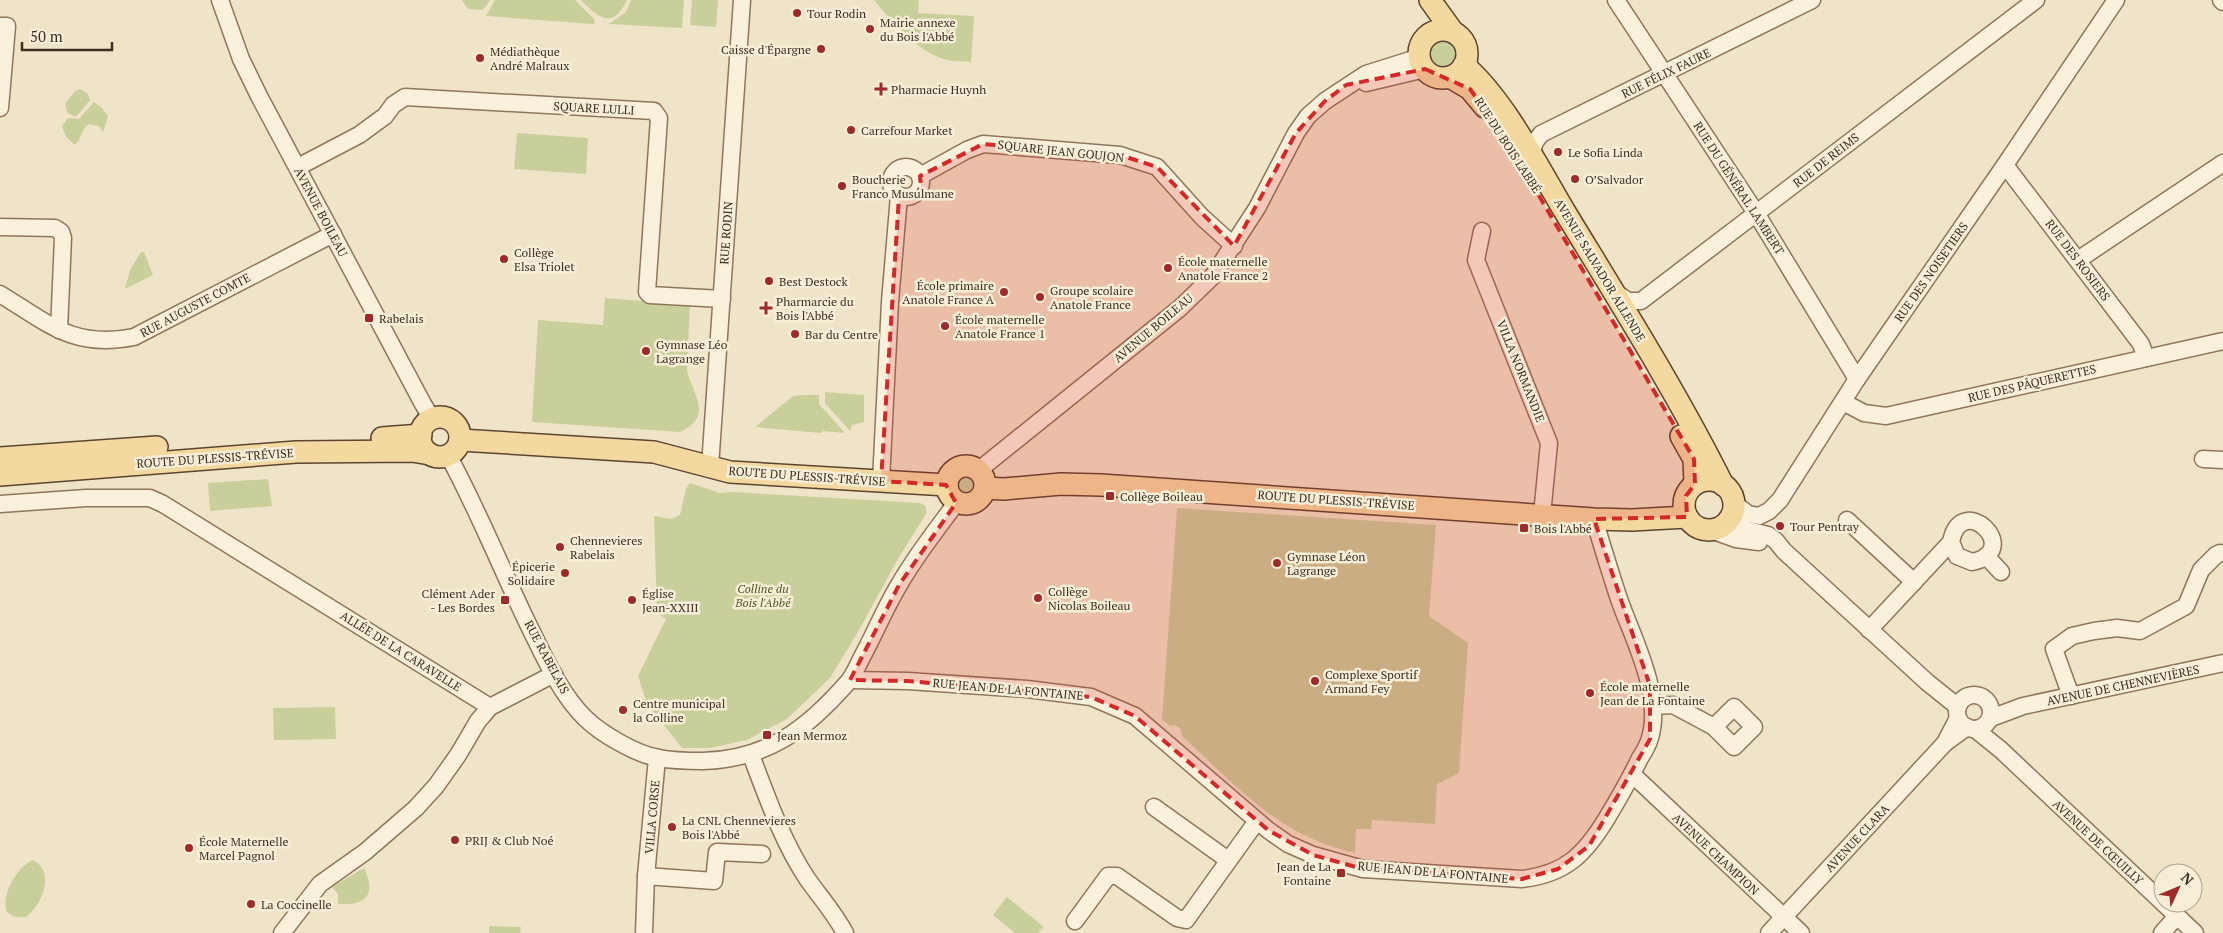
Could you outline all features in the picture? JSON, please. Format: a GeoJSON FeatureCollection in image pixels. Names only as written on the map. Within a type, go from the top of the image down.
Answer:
{"type":"FeatureCollection","features":[{"type":"Feature","properties":{"kind":"main road"},"geometry":{"type":"LineString","coordinates":[[1417,0],[1425,14],[1429,35]]}},
{"type":"Feature","properties":{"kind":"main road"},"geometry":{"type":"LineString","coordinates":[[1430,0],[1453,32],[1461,38],[1466,46],[1467,56],[1457,71],[1436,77],[1422,63],[1420,48],[1429,35],[1437,31],[1453,32]]}},
{"type":"Feature","properties":{"kind":"main road","name":"AVENUE SALVADOR ALLENDE"},"geometry":{"type":"LineString","coordinates":[[1457,71],[1480,79],[1531,155],[1613,290],[1708,455],[1723,485]]}},
{"type":"Feature","properties":{"kind":"main road","name":"RUE DU BOIS L'ABBÉ"},"geometry":{"type":"LineString","coordinates":[[1457,71],[1486,109],[1558,222],[1694,459],[1695,484]]}},
{"type":"Feature","properties":{"kind":"main road","name":"ROUTE DU PLESSIS-TRÉVISE"},"geometry":{"type":"LineString","coordinates":[[0,458],[293,439],[401,438],[654,452],[730,472],[881,481],[952,493]]}},
{"type":"Feature","properties":{"kind":"main road","name":"ROUTE DU PLESSIS-TRÉVISE"},"geometry":{"type":"LineString","coordinates":[[0,475],[296,452],[412,451],[438,441]]}},
{"type":"Feature","properties":{"kind":"main road"},"geometry":{"type":"LineString","coordinates":[[969,466],[982,479],[984,494],[975,502],[962,504],[952,493],[948,477],[957,468],[969,466]]}},
{"type":"Feature","properties":{"kind":"main road","name":"ROUTE DU PLESSIS-TRÉVISE"},"geometry":{"type":"LineString","coordinates":[[982,479],[1004,489],[1061,484],[1101,485],[1594,519],[1632,520],[1687,517]]}},
{"type":"Feature","properties":{"kind":"main road"},"geometry":{"type":"LineString","coordinates":[[1709,480],[1723,485],[1732,496],[1733,510],[1719,528],[1711,530],[1697,527],[1687,517],[1684,503],[1690,489],[1695,484],[1709,480]]}},
{"type":"Feature","properties":{"kind":"street","name":"AVENUE BOILEAU"},"geometry":{"type":"LineString","coordinates":[[220,0],[241,59],[422,404],[438,441]]}},
{"type":"Feature","properties":{"kind":"street","name":"RUE RODIN"},"geometry":{"type":"LineString","coordinates":[[710,467],[742,0]]}},
{"type":"Feature","properties":{"kind":"street","name":"RUE DU GÉNÉRAL LAMBERT"},"geometry":{"type":"LineString","coordinates":[[1616,0],[1756,213],[1857,379]]}},
{"type":"Feature","properties":{"kind":"street","name":"RUE DE REIMS"},"geometry":{"type":"LineString","coordinates":[[1613,290],[1628,301],[1641,301],[2036,0]]}},
{"type":"Feature","properties":{"kind":"street","name":"RUE DES NOISETIERS"},"geometry":{"type":"LineString","coordinates":[[1733,510],[1759,516],[1769,511],[1780,500],[1857,379],[2116,0]]}},
{"type":"Feature","properties":{"kind":"street","name":"RUE FÉLIX FAURE"},"geometry":{"type":"LineString","coordinates":[[1531,155],[1540,134],[1804,2]]}},
{"type":"Feature","properties":{"kind":"street"},"geometry":{"type":"LineString","coordinates":[[0,26],[7,26],[0,108]]}},
{"type":"Feature","properties":{"kind":"street","name":"AVENUE BOILEAU"},"geometry":{"type":"LineString","coordinates":[[982,479],[1180,308],[1212,276],[1234,246],[1308,116],[1346,85],[1366,74],[1422,63]]}},
{"type":"Feature","properties":{"kind":"street","name":"SQUARE LULLI"},"geometry":{"type":"LineString","coordinates":[[298,167],[359,134],[385,116],[393,105],[405,97],[654,111],[659,118],[647,292],[650,295],[722,299]]}},
{"type":"Feature","properties":{"kind":"street","name":"SQUARE JEAN GOUJON"},"geometry":{"type":"LineString","coordinates":[[920,176],[967,150],[983,144],[1120,155],[1157,167],[1234,246]]}},
{"type":"Feature","properties":{"kind":"street"},"geometry":{"type":"LineString","coordinates":[[2078,260],[2223,163]]}},
{"type":"Feature","properties":{"kind":"street","name":"RUE DES ROSIERS"},"geometry":{"type":"LineString","coordinates":[[2005,165],[2142,344],[2146,358]]}},
{"type":"Feature","properties":{"kind":"street"},"geometry":{"type":"LineString","coordinates":[[911,167],[920,176],[922,181],[919,191],[910,197],[900,196],[894,192],[891,180],[898,169],[911,167]]}},
{"type":"Feature","properties":{"kind":"street"},"geometry":{"type":"LineString","coordinates":[[881,481],[890,302],[900,196]]}},
{"type":"Feature","properties":{"kind":"street"},"geometry":{"type":"LineString","coordinates":[[0,227],[55,228],[61,232],[63,238],[59,330]]}},
{"type":"Feature","properties":{"kind":"street","name":"VILLA NORMANDIE"},"geometry":{"type":"LineString","coordinates":[[1482,231],[1476,260],[1550,443],[1542,515]]}},
{"type":"Feature","properties":{"kind":"street","name":"RUE AUGUSTE COMTE"},"geometry":{"type":"LineString","coordinates":[[0,294],[73,337],[112,342],[134,337],[332,234]]}},
{"type":"Feature","properties":{"kind":"street","name":"RUE DES PÂQUERETTES"},"geometry":{"type":"LineString","coordinates":[[1843,402],[1864,413],[1886,416],[2223,340]]}},
{"type":"Feature","properties":{"kind":"street","name":"RUE RABELAIS"},"geometry":{"type":"LineString","coordinates":[[438,441],[485,526],[516,600],[554,674],[577,709],[598,728],[627,746],[656,758],[681,761],[719,760],[751,755],[769,748],[801,727],[850,680],[899,585],[925,544],[952,493]]}},
{"type":"Feature","properties":{"kind":"street"},"geometry":{"type":"LineString","coordinates":[[2203,459],[2223,460]]}},
{"type":"Feature","properties":{"kind":"street","name":"ALLÉE DE LA CARAVELLE"},"geometry":{"type":"LineString","coordinates":[[0,504],[86,498],[150,498],[163,504],[490,707]]}},
{"type":"Feature","properties":{"kind":"street","name":"AVENUE DE CŒUILLY"},"geometry":{"type":"LineString","coordinates":[[1733,510],[1744,529],[1768,535],[1927,682],[1975,718],[2000,750],[2195,933]]}},
{"type":"Feature","properties":{"kind":"street","name":"RUE JEAN DE LA FONTAINE"},"geometry":{"type":"LineString","coordinates":[[850,680],[908,681],[1027,689],[1091,697],[1135,716],[1257,821],[1288,844],[1313,856],[1363,868],[1522,879],[1540,877],[1558,870],[1590,846],[1632,774],[1650,738],[1653,706],[1650,686],[1618,596],[1594,519]]}},
{"type":"Feature","properties":{"kind":"street"},"geometry":{"type":"LineString","coordinates":[[1847,520],[1914,582]]}},
{"type":"Feature","properties":{"kind":"street"},"geometry":{"type":"LineString","coordinates":[[1869,630],[1951,542],[1957,527],[1971,521],[1979,522],[1986,527],[1990,534],[1991,549],[1986,556],[1972,562],[1964,561],[1957,556],[1951,542]]}},
{"type":"Feature","properties":{"kind":"street","name":"AVENUE DE CŒUILLY"},"geometry":{"type":"LineString","coordinates":[[1711,530],[1736,539],[1763,542],[1772,548],[1784,551]]}},
{"type":"Feature","properties":{"kind":"street"},"geometry":{"type":"LineString","coordinates":[[2071,696],[2048,645],[2072,636],[2094,631],[2116,628],[2140,630],[2186,606],[2201,570],[2222,550]]}},
{"type":"Feature","properties":{"kind":"street"},"geometry":{"type":"LineString","coordinates":[[1986,556],[2001,572]]}},
{"type":"Feature","properties":{"kind":"street","name":"AVENUE DE CHENNEVIÈRES"},"geometry":{"type":"LineString","coordinates":[[1975,718],[2223,663]]}},
{"type":"Feature","properties":{"kind":"street"},"geometry":{"type":"LineString","coordinates":[[282,933],[320,884],[365,852],[423,800],[453,763],[478,721],[490,707],[554,674]]}},
{"type":"Feature","properties":{"kind":"street","name":"AVENUE DE CŒUILLY"},"geometry":{"type":"LineString","coordinates":[[1927,682],[1956,693],[1980,695],[1975,718]]}},
{"type":"Feature","properties":{"kind":"street"},"geometry":{"type":"LineString","coordinates":[[1653,706],[1673,705],[1714,727]]}},
{"type":"Feature","properties":{"kind":"street","name":"AVENUE CLARA"},"geometry":{"type":"LineString","coordinates":[[1769,933],[1945,743],[1975,718]]}},
{"type":"Feature","properties":{"kind":"street"},"geometry":{"type":"LineString","coordinates":[[751,755],[777,820],[794,855],[808,879],[836,915],[846,933]]}},
{"type":"Feature","properties":{"kind":"street","name":"VILLA CORSE"},"geometry":{"type":"LineString","coordinates":[[644,933],[646,876],[656,758]]}},
{"type":"Feature","properties":{"kind":"street","name":"AVENUE CHAMPION"},"geometry":{"type":"LineString","coordinates":[[1632,774],[1801,933]]}},
{"type":"Feature","properties":{"kind":"street"},"geometry":{"type":"LineString","coordinates":[[1154,807],[1228,860]]}},
{"type":"Feature","properties":{"kind":"street"},"geometry":{"type":"LineString","coordinates":[[1075,921],[1108,876],[1118,876],[1177,918],[1186,920],[1257,821]]}},
{"type":"Feature","properties":{"kind":"street"},"geometry":{"type":"LineString","coordinates":[[646,876],[714,881],[717,852],[762,854]]}},
{"type":"Feature","properties":{"kind":"street"},"geometry":{"type":"LineString","coordinates":[[2162,933],[2177,916]]}},
{"type":"Feature","properties":{"kind":"highlighted area"},"geometry":{"type":"Polygon","coordinates":[[[1425,69],[1470,89],[1505,138],[1694,459],[1695,484],[1686,496],[1687,517],[1594,519],[1650,686],[1650,739],[1589,846],[1558,869],[1522,879],[1363,869],[1313,855],[1268,830],[1135,716],[1091,697],[908,681],[850,680],[899,585],[956,503],[946,485],[881,481],[899,196],[915,195],[921,187],[920,176],[983,144],[1120,155],[1157,167],[1234,246],[1296,133],[1325,101],[1346,85],[1425,69]]]}},
{"type":"Feature","properties":{"kind":"green space"},"geometry":{"type":"Polygon","coordinates":[[[462,0],[490,0],[484,9],[480,10],[468,9],[462,0]]]}},
{"type":"Feature","properties":{"kind":"green space"},"geometry":{"type":"Polygon","coordinates":[[[495,0],[575,0],[595,20],[594,24],[486,16],[495,0]]]}},
{"type":"Feature","properties":{"kind":"green space"},"geometry":{"type":"Polygon","coordinates":[[[581,0],[627,0],[616,15],[611,18],[605,18],[593,12],[581,0]]]}},
{"type":"Feature","properties":{"kind":"green space"},"geometry":{"type":"Polygon","coordinates":[[[631,0],[684,0],[682,28],[609,24],[626,12],[631,0]]]}},
{"type":"Feature","properties":{"kind":"green space"},"geometry":{"type":"Polygon","coordinates":[[[692,0],[718,0],[716,27],[690,25],[692,0]]]}},
{"type":"Feature","properties":{"kind":"green space"},"geometry":{"type":"Polygon","coordinates":[[[874,0],[919,0],[918,13],[974,16],[971,62],[948,60],[937,57],[927,51],[907,36],[874,0]]]}},
{"type":"Feature","properties":{"kind":"green space"},"geometry":{"type":"Polygon","coordinates":[[[1443,40],[1454,44],[1458,55],[1454,66],[1443,70],[1432,66],[1428,55],[1432,44],[1443,40]]]}},
{"type":"Feature","properties":{"kind":"green space"},"geometry":{"type":"Polygon","coordinates":[[[80,89],[88,94],[90,100],[77,116],[73,116],[67,112],[65,104],[75,91],[80,89]]]}},
{"type":"Feature","properties":{"kind":"green space"},"geometry":{"type":"Polygon","coordinates":[[[94,102],[108,116],[103,133],[99,126],[89,124],[75,145],[66,137],[62,126],[68,118],[79,119],[94,102]]]}},
{"type":"Feature","properties":{"kind":"green space"},"geometry":{"type":"Polygon","coordinates":[[[517,133],[588,138],[586,174],[514,169],[517,133]]]}},
{"type":"Feature","properties":{"kind":"green space"},"geometry":{"type":"Polygon","coordinates":[[[141,252],[144,252],[153,275],[125,289],[130,270],[141,252]]]}},
{"type":"Feature","properties":{"kind":"green space"},"geometry":{"type":"Polygon","coordinates":[[[605,298],[690,305],[687,370],[696,396],[699,412],[697,419],[691,426],[680,432],[532,422],[538,320],[603,325],[605,298]]]}},
{"type":"Feature","properties":{"kind":"green space"},"geometry":{"type":"Polygon","coordinates":[[[825,392],[864,395],[864,422],[852,425],[850,431],[825,403],[825,392]]]}},
{"type":"Feature","properties":{"kind":"green space"},"geometry":{"type":"Polygon","coordinates":[[[819,395],[819,404],[845,433],[823,431],[821,433],[755,427],[793,396],[819,395]]]}},
{"type":"Feature","properties":{"kind":"green space"},"geometry":{"type":"Polygon","coordinates":[[[963,475],[971,475],[977,481],[977,489],[971,495],[963,495],[957,489],[957,481],[963,475]]]}},
{"type":"Feature","properties":{"kind":"green space"},"geometry":{"type":"Polygon","coordinates":[[[268,479],[272,506],[210,511],[208,483],[268,479]]]}},
{"type":"Feature","properties":{"kind":"green space","name":"Colline du Bois l'Abbé"},"geometry":{"type":"Polygon","coordinates":[[[690,483],[720,493],[731,492],[920,503],[926,506],[926,514],[899,557],[858,632],[830,678],[787,719],[747,740],[710,748],[682,748],[647,704],[638,676],[666,619],[657,613],[654,516],[671,519],[680,515],[686,489],[690,483]]]}},
{"type":"Feature","properties":{"kind":"green space","name":"Complexe Sportif Armand Fey"},"geometry":{"type":"Polygon","coordinates":[[[1177,508],[1436,525],[1429,616],[1468,643],[1459,773],[1437,784],[1435,824],[1372,820],[1371,829],[1356,829],[1355,853],[1328,845],[1303,835],[1261,807],[1182,736],[1181,729],[1175,725],[1170,726],[1162,719],[1177,508]]]}},
{"type":"Feature","properties":{"kind":"green space"},"geometry":{"type":"Polygon","coordinates":[[[335,707],[336,739],[274,740],[273,708],[335,707]]]}},
{"type":"Feature","properties":{"kind":"green space"},"geometry":{"type":"Polygon","coordinates":[[[33,860],[40,865],[44,872],[44,889],[32,912],[26,917],[14,916],[7,912],[5,905],[8,890],[11,882],[21,869],[33,860]]]}},
{"type":"Feature","properties":{"kind":"green space"},"geometry":{"type":"Polygon","coordinates":[[[364,868],[369,885],[369,892],[366,897],[356,903],[338,904],[338,894],[332,887],[364,868]]]}},
{"type":"Feature","properties":{"kind":"green space"},"geometry":{"type":"Polygon","coordinates":[[[1007,897],[1044,927],[1038,933],[1015,933],[993,915],[1007,897]]]}},
{"type":"Feature","properties":{"kind":"green space"},"geometry":{"type":"Polygon","coordinates":[[[489,926],[521,927],[520,933],[489,933],[489,926]]]}},
{"type":"Feature","properties":{"kind":"place","name":"Tour Rodin"},"geometry":{"type":"Point","coordinates":[797,13]}},
{"type":"Feature","properties":{"kind":"place","name":"Mairie annexe du Bois l'Abbé"},"geometry":{"type":"Point","coordinates":[870,29]}},
{"type":"Feature","properties":{"kind":"place","name":"Caisse d'Épargne"},"geometry":{"type":"Point","coordinates":[821,49]}},
{"type":"Feature","properties":{"kind":"place","name":"Médiathèque André Malraux"},"geometry":{"type":"Point","coordinates":[480,58]}},
{"type":"Feature","properties":{"kind":"place","name":"Pharmacie Huynh"},"geometry":{"type":"Point","coordinates":[881,89]}},
{"type":"Feature","properties":{"kind":"place","name":"Carrefour Market"},"geometry":{"type":"Point","coordinates":[851,130]}},
{"type":"Feature","properties":{"kind":"place","name":"Le Sofia Linda"},"geometry":{"type":"Point","coordinates":[1558,152]}},
{"type":"Feature","properties":{"kind":"place","name":"O’Salvador"},"geometry":{"type":"Point","coordinates":[1575,179]}},
{"type":"Feature","properties":{"kind":"place","name":"Boucherie Franco Musulmane"},"geometry":{"type":"Point","coordinates":[842,186]}},
{"type":"Feature","properties":{"kind":"place","name":"Collège Elsa Triolet"},"geometry":{"type":"Point","coordinates":[504,259]}},
{"type":"Feature","properties":{"kind":"place","name":"École maternelle Anatole France 2"},"geometry":{"type":"Point","coordinates":[1168,268]}},
{"type":"Feature","properties":{"kind":"place","name":"Best Destock"},"geometry":{"type":"Point","coordinates":[769,281]}},
{"type":"Feature","properties":{"kind":"place","name":"École primaire Anatole France A"},"geometry":{"type":"Point","coordinates":[1004,292]}},
{"type":"Feature","properties":{"kind":"place","name":"Groupe scolaire Anatole France"},"geometry":{"type":"Point","coordinates":[1040,297]}},
{"type":"Feature","properties":{"kind":"place","name":"Pharmarcie du Bois l'Abbé"},"geometry":{"type":"Point","coordinates":[766,308]}},
{"type":"Feature","properties":{"kind":"place","name":"Rabelais"},"geometry":{"type":"Point","coordinates":[369,318]}},
{"type":"Feature","properties":{"kind":"place","name":"École maternelle Anatole France 1"},"geometry":{"type":"Point","coordinates":[945,326]}},
{"type":"Feature","properties":{"kind":"place","name":"Bar du Centre"},"geometry":{"type":"Point","coordinates":[795,334]}},
{"type":"Feature","properties":{"kind":"place","name":"Gymnase Léo Lagrange"},"geometry":{"type":"Point","coordinates":[646,351]}},
{"type":"Feature","properties":{"kind":"place","name":"Collège Boileau"},"geometry":{"type":"Point","coordinates":[1110,496]}},
{"type":"Feature","properties":{"kind":"place","name":"Tour Pentray"},"geometry":{"type":"Point","coordinates":[1780,526]}},
{"type":"Feature","properties":{"kind":"place","name":"Bois l'Abbé"},"geometry":{"type":"Point","coordinates":[1524,528]}},
{"type":"Feature","properties":{"kind":"place","name":"Chennevieres Rabelais"},"geometry":{"type":"Point","coordinates":[560,547]}},
{"type":"Feature","properties":{"kind":"place","name":"Gymnase Léon Lagrange"},"geometry":{"type":"Point","coordinates":[1277,563]}},
{"type":"Feature","properties":{"kind":"place","name":"Épicerie Solidaire"},"geometry":{"type":"Point","coordinates":[565,573]}},
{"type":"Feature","properties":{"kind":"place","name":"Collège Nicolas Boileau"},"geometry":{"type":"Point","coordinates":[1038,598]}},
{"type":"Feature","properties":{"kind":"place","name":"Clément Ader - Les Bordes"},"geometry":{"type":"Point","coordinates":[505,600]}},
{"type":"Feature","properties":{"kind":"place","name":"Église Jean-XXIII"},"geometry":{"type":"Point","coordinates":[632,600]}},
{"type":"Feature","properties":{"kind":"place","name":"Complexe Sportif Armand Fey"},"geometry":{"type":"Point","coordinates":[1315,681]}},
{"type":"Feature","properties":{"kind":"place","name":"École maternelle Jean de La Fontaine"},"geometry":{"type":"Point","coordinates":[1590,693]}},
{"type":"Feature","properties":{"kind":"place","name":"Centre municipal la Colline"},"geometry":{"type":"Point","coordinates":[623,710]}},
{"type":"Feature","properties":{"kind":"place","name":"Jean Mermoz"},"geometry":{"type":"Point","coordinates":[767,735]}},
{"type":"Feature","properties":{"kind":"place","name":"La CNL Chennevieres Bois l'Abbé"},"geometry":{"type":"Point","coordinates":[672,827]}},
{"type":"Feature","properties":{"kind":"place","name":"PRIJ & Club Noé"},"geometry":{"type":"Point","coordinates":[455,840]}},
{"type":"Feature","properties":{"kind":"place","name":"École Maternelle Marcel Pagnol"},"geometry":{"type":"Point","coordinates":[189,848]}},
{"type":"Feature","properties":{"kind":"place","name":"Jean de La Fontaine"},"geometry":{"type":"Point","coordinates":[1341,873]}},
{"type":"Feature","properties":{"kind":"place","name":"La Coccinelle"},"geometry":{"type":"Point","coordinates":[251,904]}}]}
